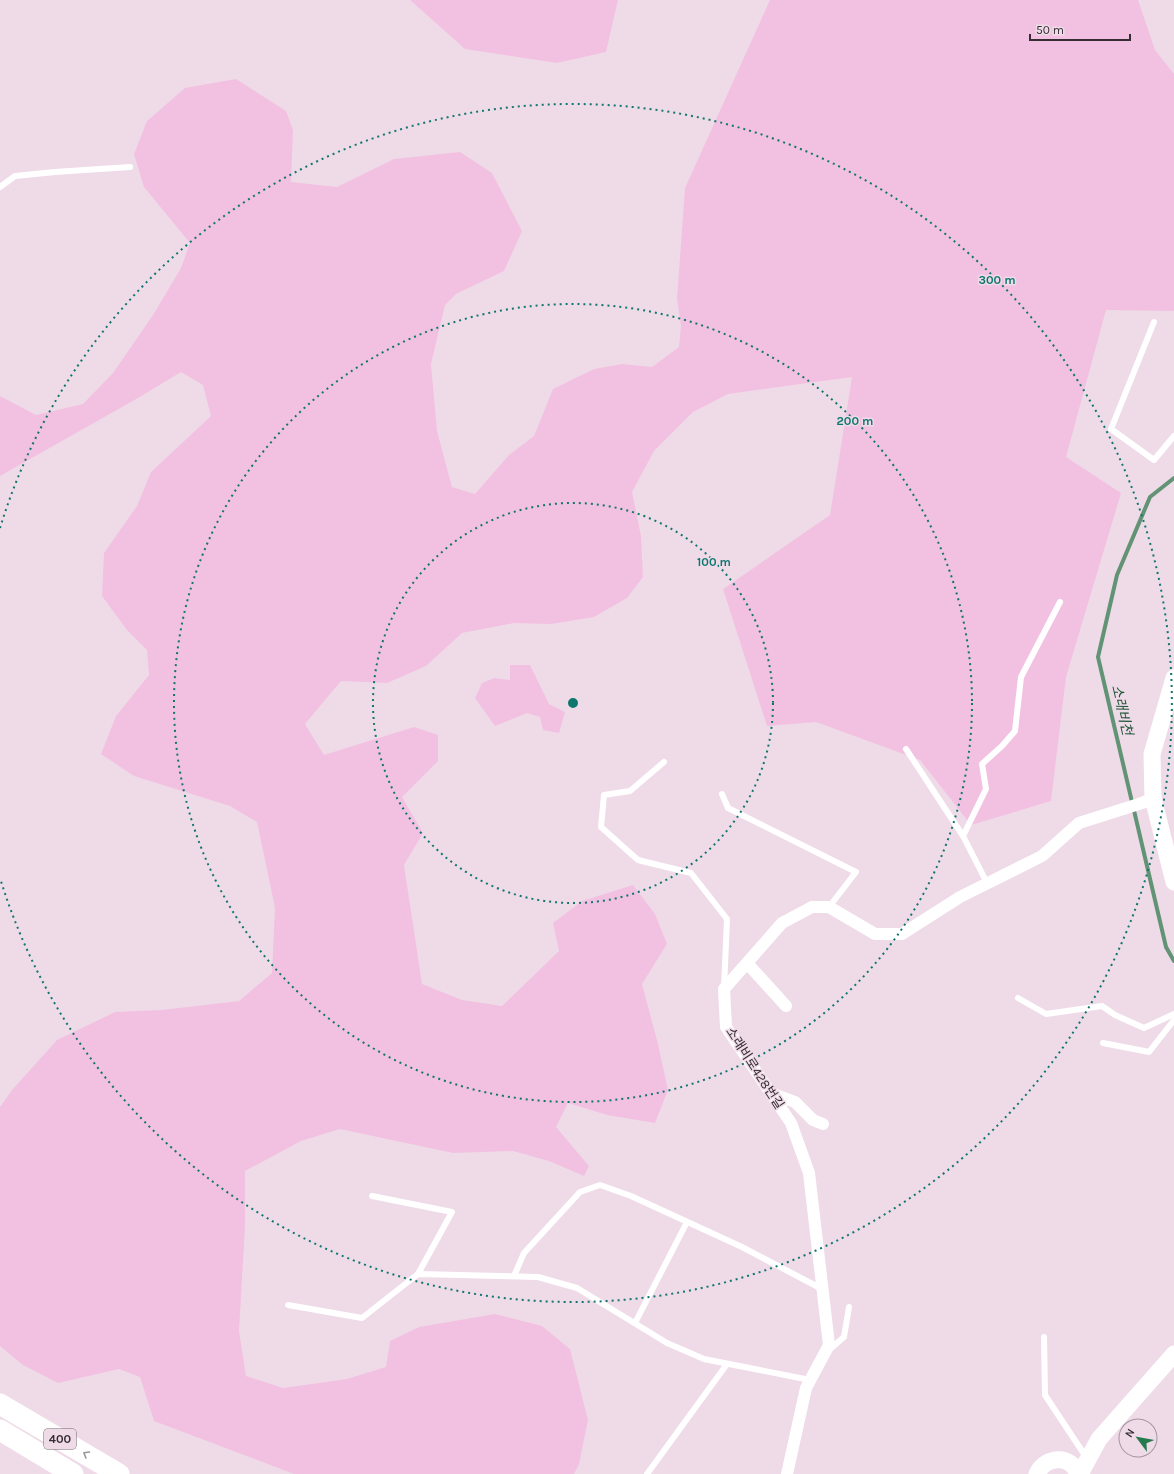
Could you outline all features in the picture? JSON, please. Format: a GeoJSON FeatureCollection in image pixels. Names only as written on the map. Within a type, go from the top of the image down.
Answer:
{"type":"FeatureCollection","features":[{"type":"Feature","properties":{"kind":"highway","name":"400"},"geometry":{"type":"LineString","coordinates":[[5,1405],[119,1474]]}},
{"type":"Feature","properties":{"kind":"highway","name":"400"},"geometry":{"type":"LineString","coordinates":[[0,1430],[73,1474]]}},
{"type":"Feature","properties":{"kind":"highway"},"geometry":{"type":"LineString","coordinates":[[0,1441],[68,1474]]}},
{"type":"Feature","properties":{"kind":"street"},"geometry":{"type":"LineString","coordinates":[[1174,678],[1152,754],[1148,800],[1174,882]]}},
{"type":"Feature","properties":{"kind":"street"},"geometry":{"type":"LineString","coordinates":[[724,989],[782,923],[812,907],[829,907],[875,934],[902,934],[960,896],[1042,856],[1079,823],[1148,800]]}},
{"type":"Feature","properties":{"kind":"street"},"geometry":{"type":"LineString","coordinates":[[747,963],[786,1006]]}},
{"type":"Feature","properties":{"kind":"street","name":"소래비로428번길"},"geometry":{"type":"LineString","coordinates":[[724,989],[726,1027],[791,1123],[809,1173],[829,1345],[806,1388],[787,1474]]}},
{"type":"Feature","properties":{"kind":"street"},"geometry":{"type":"LineString","coordinates":[[771,1093],[794,1102],[813,1120],[824,1124]]}},
{"type":"Feature","properties":{"kind":"street"},"geometry":{"type":"LineString","coordinates":[[1062,1460],[1073,1466],[1079,1474],[1099,1439],[1174,1354]]}},
{"type":"Feature","properties":{"kind":"street"},"geometry":{"type":"LineString","coordinates":[[1037,1473],[1042,1466],[1051,1460],[1062,1460],[1082,1451],[1099,1439]]}},
{"type":"Feature","properties":{"kind":"lane"},"geometry":{"type":"LineString","coordinates":[[0,187],[15,176],[130,167]]}},
{"type":"Feature","properties":{"kind":"lane"},"geometry":{"type":"LineString","coordinates":[[1154,322],[1111,429],[1154,460],[1174,436]]}},
{"type":"Feature","properties":{"kind":"lane"},"geometry":{"type":"LineString","coordinates":[[963,836],[986,789],[982,764],[1002,746],[1015,731],[1020,677],[1060,602]]}},
{"type":"Feature","properties":{"kind":"lane"},"geometry":{"type":"LineString","coordinates":[[906,749],[963,836],[987,883]]}},
{"type":"Feature","properties":{"kind":"lane"},"geometry":{"type":"LineString","coordinates":[[664,762],[630,791],[604,795],[601,827],[638,860],[692,873],[726,919],[724,989]]}},
{"type":"Feature","properties":{"kind":"lane"},"geometry":{"type":"LineString","coordinates":[[722,794],[728,808],[856,872],[829,907]]}},
{"type":"Feature","properties":{"kind":"lane"},"geometry":{"type":"LineString","coordinates":[[1018,998],[1046,1014],[1102,1006],[1115,1015],[1144,1028],[1174,1014]]}},
{"type":"Feature","properties":{"kind":"lane"},"geometry":{"type":"LineString","coordinates":[[1102,1043],[1148,1052],[1174,1020]]}},
{"type":"Feature","properties":{"kind":"lane"},"geometry":{"type":"LineString","coordinates":[[514,1276],[524,1253],[580,1192],[600,1185],[631,1196],[742,1247],[822,1289]]}},
{"type":"Feature","properties":{"kind":"lane"},"geometry":{"type":"LineString","coordinates":[[288,1305],[362,1318],[418,1274],[452,1212],[372,1196]]}},
{"type":"Feature","properties":{"kind":"lane"},"geometry":{"type":"LineString","coordinates":[[635,1323],[687,1222]]}},
{"type":"Feature","properties":{"kind":"lane"},"geometry":{"type":"LineString","coordinates":[[418,1274],[538,1277],[577,1288],[667,1343],[704,1359],[810,1380]]}},
{"type":"Feature","properties":{"kind":"lane"},"geometry":{"type":"LineString","coordinates":[[823,1357],[844,1337],[849,1307]]}},
{"type":"Feature","properties":{"kind":"lane"},"geometry":{"type":"LineString","coordinates":[[1044,1337],[1045,1395],[1082,1451]]}},
{"type":"Feature","properties":{"kind":"lane"},"geometry":{"type":"LineString","coordinates":[[647,1474],[727,1364]]}},
{"type":"Feature","properties":{"kind":"shaded area"},"geometry":{"type":"Polygon","coordinates":[[[410,0],[618,0],[606,52],[557,63],[465,49],[410,0]]]}},
{"type":"Feature","properties":{"kind":"shaded area"},"geometry":{"type":"Polygon","coordinates":[[[770,0],[1138,0],[1155,50],[1174,74],[1174,311],[1106,310],[1066,457],[1121,493],[1066,677],[1051,801],[971,825],[920,760],[816,722],[767,726],[723,589],[830,515],[852,377],[728,394],[693,412],[654,451],[632,492],[641,536],[643,577],[627,598],[594,617],[551,624],[514,623],[462,633],[426,666],[387,683],[341,681],[305,724],[324,755],[414,727],[438,735],[438,761],[402,797],[423,833],[404,865],[422,984],[462,1000],[502,1006],[559,951],[553,923],[582,901],[633,885],[655,914],[667,944],[642,984],[658,1044],[668,1090],[655,1123],[607,1115],[568,1103],[556,1127],[589,1166],[584,1176],[549,1161],[513,1151],[453,1153],[340,1129],[301,1141],[245,1171],[245,1227],[239,1331],[246,1376],[283,1388],[347,1379],[386,1367],[390,1341],[419,1327],[495,1314],[542,1326],[570,1349],[588,1420],[579,1464],[574,1474],[294,1474],[154,1421],[140,1377],[119,1369],[58,1383],[23,1365],[0,1346],[0,1107],[12,1090],[57,1040],[115,1012],[162,1010],[239,1001],[272,973],[275,908],[257,822],[230,806],[134,776],[101,754],[116,716],[149,675],[147,650],[127,630],[102,596],[104,553],[137,506],[151,472],[211,416],[203,385],[181,372],[0,476],[0,396],[36,415],[83,404],[113,373],[153,315],[181,268],[190,243],[144,187],[134,154],[147,121],[185,88],[236,79],[286,111],[293,130],[291,182],[337,187],[394,159],[460,152],[492,173],[522,231],[504,271],[456,294],[445,305],[431,364],[437,431],[452,487],[475,494],[509,455],[534,436],[553,389],[594,369],[622,364],[652,367],[679,347],[681,326],[677,299],[685,188],[770,0]]]}},
{"type":"Feature","properties":{"kind":"shaded area"},"geometry":{"type":"Polygon","coordinates":[[[510,665],[530,665],[549,704],[565,712],[559,733],[543,730],[540,717],[527,713],[495,726],[475,698],[482,683],[494,678],[510,680],[510,665]]]}},
{"type":"Feature","properties":{"kind":"waterway","name":"소래비천"},"geometry":{"type":"LineString","coordinates":[[1174,478],[1150,497],[1117,575],[1098,657],[1166,947],[1174,961]]}}]}
